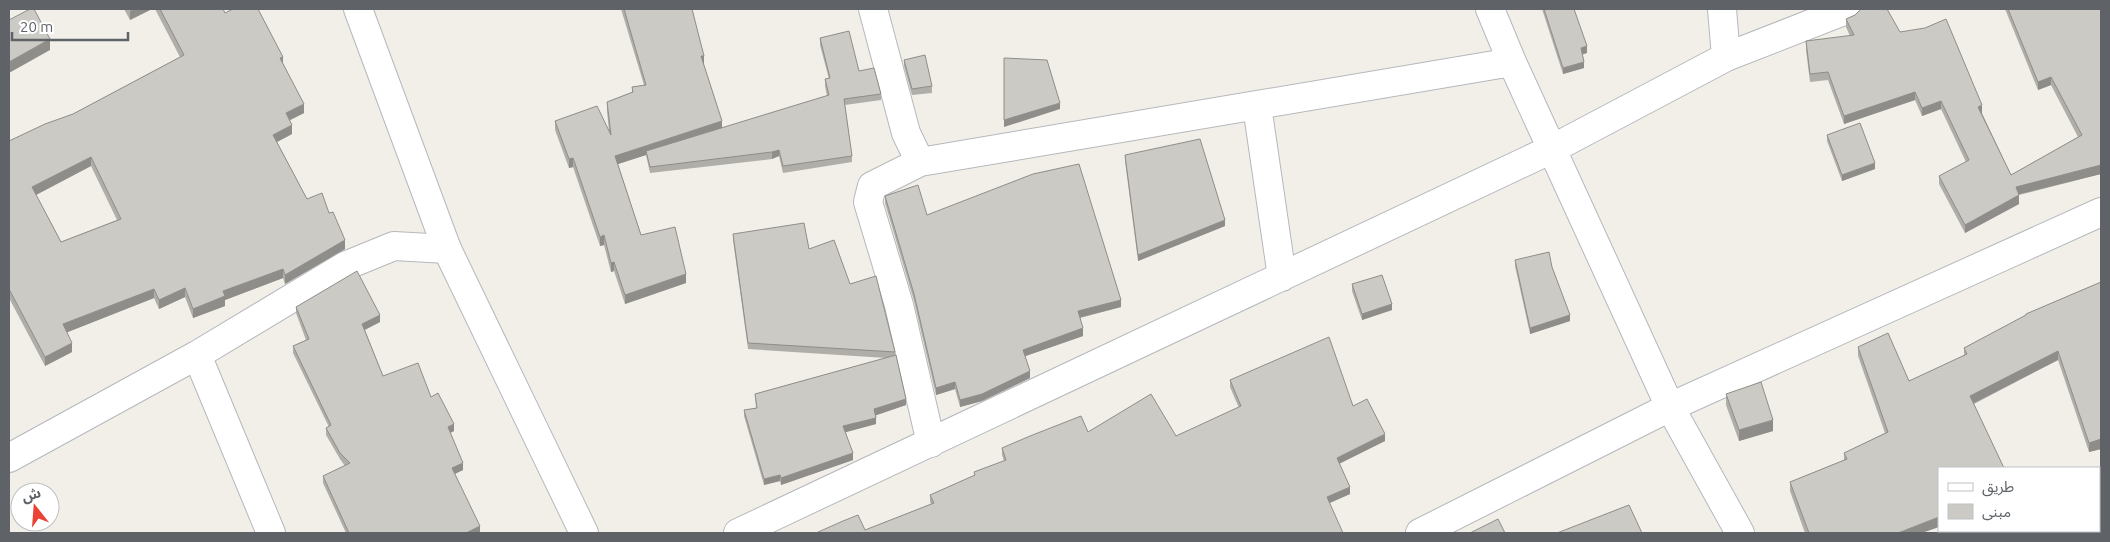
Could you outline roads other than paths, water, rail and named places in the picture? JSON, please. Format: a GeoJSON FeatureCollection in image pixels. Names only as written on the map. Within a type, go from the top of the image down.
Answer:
{"type":"FeatureCollection","features":[{"type":"Feature","properties":{"kind":"street"},"geometry":{"type":"LineString","coordinates":[[358,9],[447,249],[584,533]]}},
{"type":"Feature","properties":{"kind":"street"},"geometry":{"type":"LineString","coordinates":[[873,9],[906,133],[920,162]]}},
{"type":"Feature","properties":{"kind":"street"},"geometry":{"type":"LineString","coordinates":[[1490,9],[1512,62],[1670,407],[1740,533]]}},
{"type":"Feature","properties":{"kind":"street"},"geometry":{"type":"LineString","coordinates":[[1722,9],[1726,57]]}},
{"type":"Feature","properties":{"kind":"street"},"geometry":{"type":"LineString","coordinates":[[738,533],[1552,149],[1726,57],[1849,9]]}},
{"type":"Feature","properties":{"kind":"street"},"geometry":{"type":"LineString","coordinates":[[932,443],[899,305],[868,202],[872,186],[920,162],[1512,62]]}},
{"type":"Feature","properties":{"kind":"street"},"geometry":{"type":"LineString","coordinates":[[1257,106],[1282,277]]}},
{"type":"Feature","properties":{"kind":"street"},"geometry":{"type":"LineString","coordinates":[[1420,533],[1670,407],[2101,212]]}},
{"type":"Feature","properties":{"kind":"street"},"geometry":{"type":"LineString","coordinates":[[9,458],[197,355],[345,266],[394,246],[447,249]]}},
{"type":"Feature","properties":{"kind":"street"},"geometry":{"type":"LineString","coordinates":[[197,355],[271,533]]}}]}
